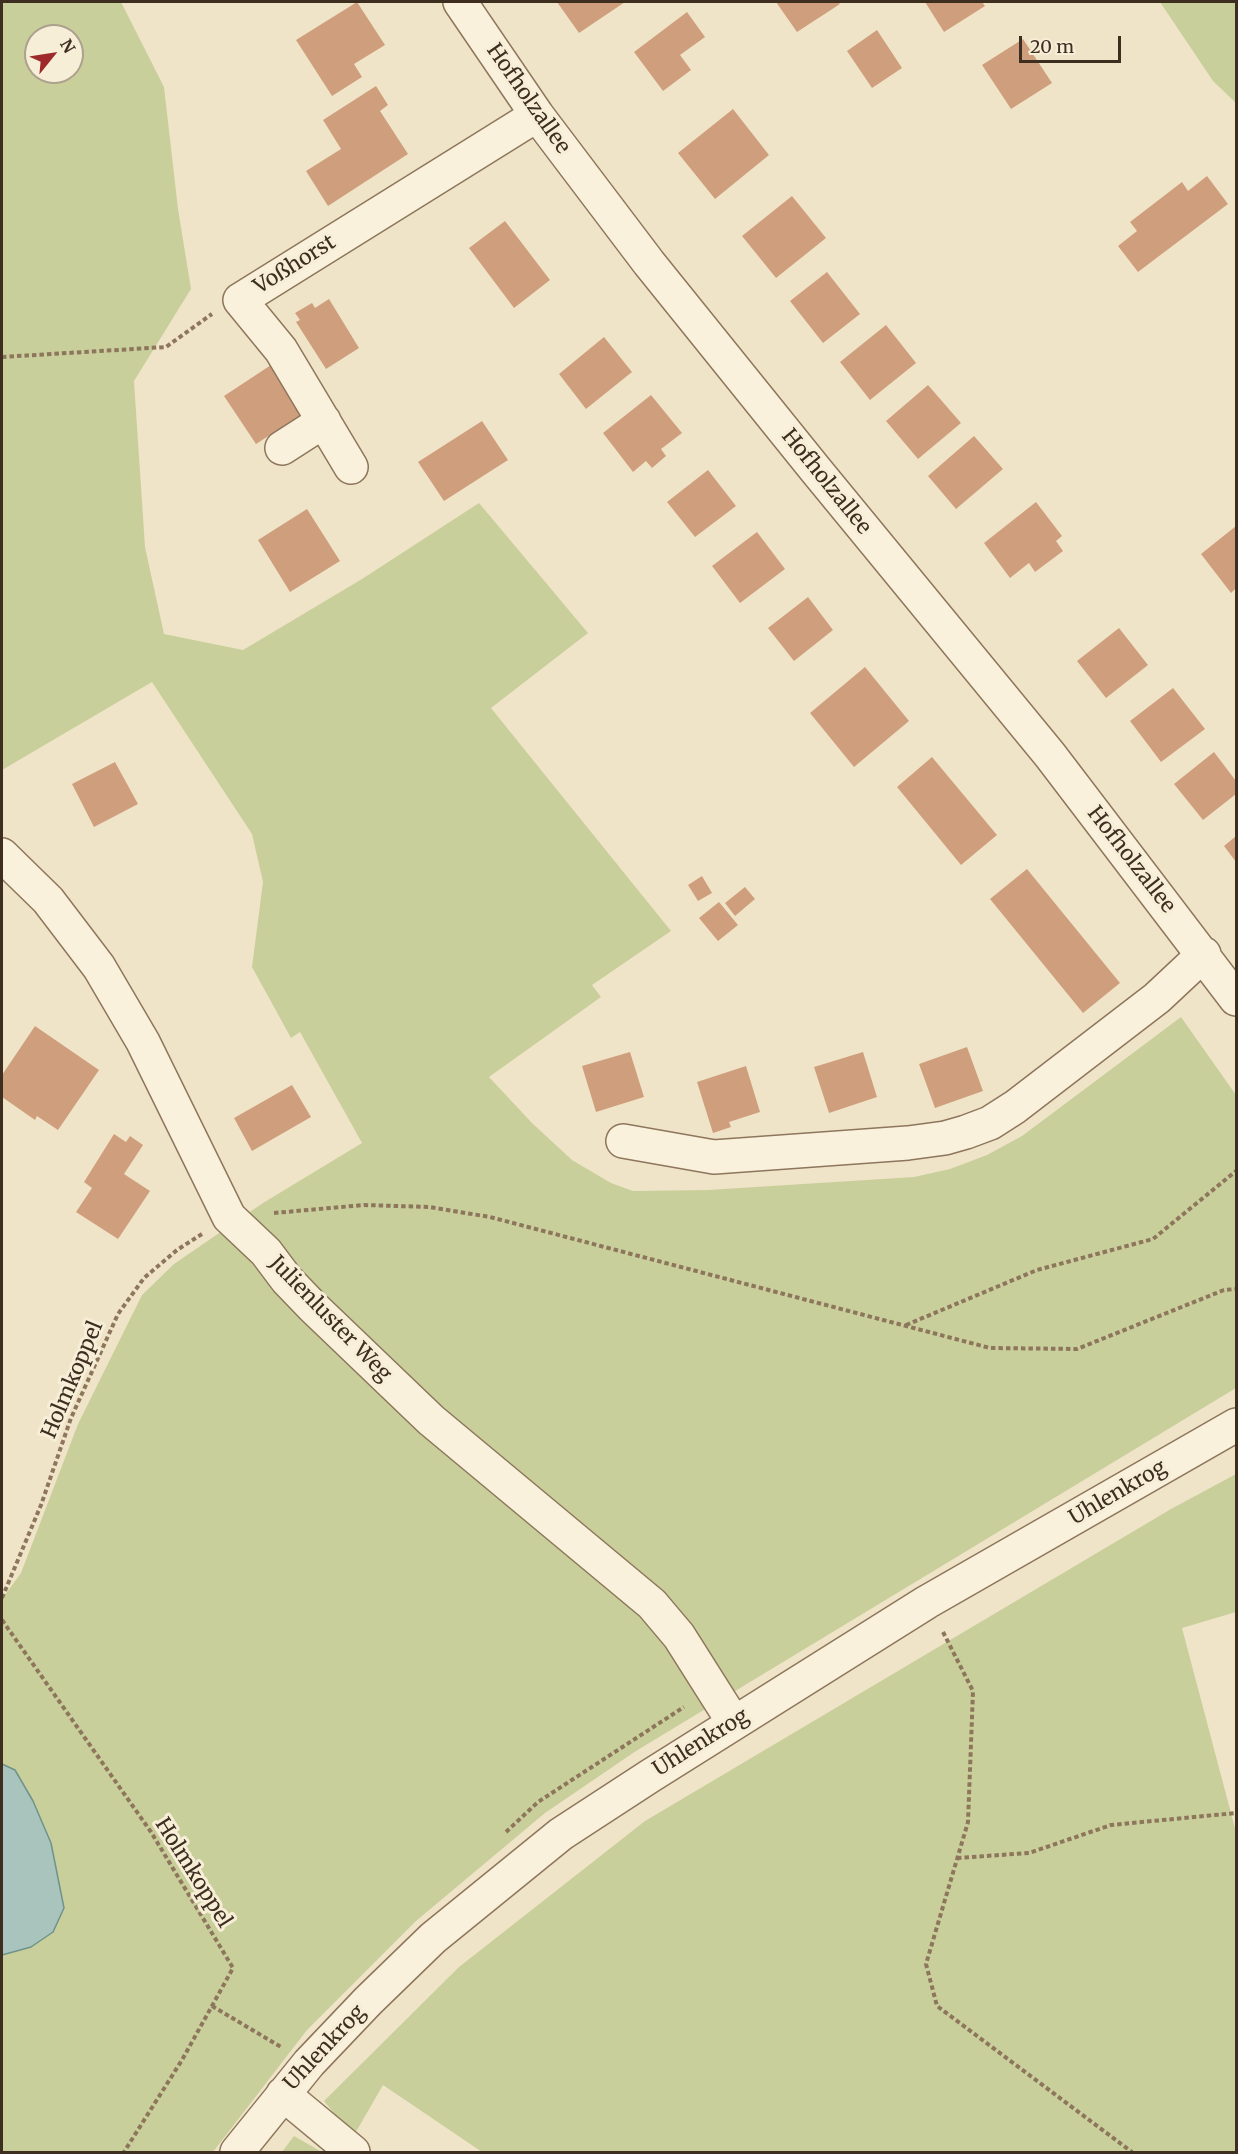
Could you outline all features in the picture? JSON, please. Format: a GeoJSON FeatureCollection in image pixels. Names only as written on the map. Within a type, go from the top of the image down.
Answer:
{"type":"FeatureCollection","features":[{"type":"Feature","properties":{"kind":"street","name":"Hofholzallee"},"geometry":{"type":"LineString","coordinates":[[460,2],[537,115],[649,263],[1050,755],[1204,954],[1236,999]]}},
{"type":"Feature","properties":{"kind":"street","name":"Voßhorst"},"geometry":{"type":"LineString","coordinates":[[240,300],[537,115]]}},
{"type":"Feature","properties":{"kind":"street"},"geometry":{"type":"LineString","coordinates":[[240,300],[281,350],[351,467]]}},
{"type":"Feature","properties":{"kind":"street"},"geometry":{"type":"LineString","coordinates":[[282,448],[324,421]]}},
{"type":"Feature","properties":{"kind":"street","name":"Julienluster Weg"},"geometry":{"type":"LineString","coordinates":[[2,855],[48,900],[99,967],[143,1042],[229,1217],[266,1252],[287,1280],[313,1307],[431,1420],[652,1604],[679,1636],[734,1723]]}},
{"type":"Feature","properties":{"kind":"street"},"geometry":{"type":"LineString","coordinates":[[623,1141],[714,1157],[908,1143],[945,1138],[966,1132],[990,1123],[1015,1107],[1157,998],[1204,954]]}},
{"type":"Feature","properties":{"kind":"street","name":"Uhlenkrog"},"geometry":{"type":"LineString","coordinates":[[237,2152],[309,2063],[368,2001],[433,1938],[561,1834],[927,1602],[1236,1425]]}},
{"type":"Feature","properties":{"kind":"street"},"geometry":{"type":"LineString","coordinates":[[283,2094],[317,2125],[353,2152]]}},
{"type":"Feature","properties":{"kind":"path","name":"Voßhorst"},"geometry":{"type":"LineString","coordinates":[[2,357],[166,347],[234,298],[240,300]]}},
{"type":"Feature","properties":{"kind":"path"},"geometry":{"type":"LineString","coordinates":[[906,1325],[1037,1270],[1153,1239],[1236,1171]]}},
{"type":"Feature","properties":{"kind":"path"},"geometry":{"type":"LineString","coordinates":[[229,1217],[364,1205],[429,1207],[490,1217],[990,1348],[1077,1349],[1224,1290],[1236,1289]]}},
{"type":"Feature","properties":{"kind":"path","name":"Holmkoppel"},"geometry":{"type":"LineString","coordinates":[[2,1598],[42,1504],[71,1418],[118,1314],[144,1278],[152,1271],[177,1250],[229,1217]]}},
{"type":"Feature","properties":{"kind":"path"},"geometry":{"type":"LineString","coordinates":[[927,1602],[973,1691],[968,1822],[926,1964],[937,2006],[1132,2152]]}},
{"type":"Feature","properties":{"kind":"path","name":"Holmkoppel"},"geometry":{"type":"LineString","coordinates":[[2,1620],[151,1832],[233,1968],[182,2060],[124,2152]]}},
{"type":"Feature","properties":{"kind":"path"},"geometry":{"type":"LineString","coordinates":[[957,1858],[1029,1853],[1111,1825],[1236,1813]]}},
{"type":"Feature","properties":{"kind":"path"},"geometry":{"type":"LineString","coordinates":[[212,2006],[286,2050]]}},
{"type":"Feature","properties":{"kind":"green space"},"geometry":{"type":"Polygon","coordinates":[[[2,2],[121,2],[164,87],[178,209],[191,289],[134,381],[145,547],[164,634],[243,650],[362,579],[479,503],[588,633],[491,708],[671,931],[592,985],[601,997],[489,1077],[532,1123],[572,1160],[611,1183],[633,1191],[708,1190],[914,1177],[950,1169],[987,1155],[1022,1136],[1181,1017],[1236,1095],[1236,1388],[636,1751],[545,1813],[416,1921],[307,2030],[213,2152],[2,2152],[2,1955],[31,1947],[15,1770],[2,1764],[2,1599],[21,1573],[78,1424],[142,1295],[174,1264],[263,1203],[362,1143],[300,1032],[291,1038],[252,967],[263,882],[252,834],[152,682],[2,770],[2,2]]]}},
{"type":"Feature","properties":{"kind":"green space"},"geometry":{"type":"Polygon","coordinates":[[[1160,2],[1236,2],[1236,103],[1213,81],[1160,2]]]}},
{"type":"Feature","properties":{"kind":"green space"},"geometry":{"type":"Polygon","coordinates":[[[1236,1474],[1236,1612],[1182,1628],[1236,1832],[1236,2152],[482,2152],[383,2085],[353,2137],[324,2101],[459,1967],[645,1821],[1171,1509],[1236,1474]]]}},
{"type":"Feature","properties":{"kind":"green space"},"geometry":{"type":"Polygon","coordinates":[[[294,2136],[322,2152],[282,2152],[294,2136]]]}},
{"type":"Feature","properties":{"kind":"water"},"geometry":{"type":"Polygon","coordinates":[[[2,1764],[15,1770],[33,1801],[51,1843],[64,1908],[53,1932],[31,1947],[2,1955],[2,1764]]]}},
{"type":"Feature","properties":{"kind":"building"},"geometry":{"type":"Polygon","coordinates":[[[357,2],[385,45],[354,64],[362,77],[332,96],[296,40],[357,2]]]}},
{"type":"Feature","properties":{"kind":"building"},"geometry":{"type":"Polygon","coordinates":[[[557,2],[625,2],[579,33],[557,2]]]}},
{"type":"Feature","properties":{"kind":"building"},"geometry":{"type":"Polygon","coordinates":[[[776,2],[838,2],[840,4],[797,32],[776,2]]]}},
{"type":"Feature","properties":{"kind":"building"},"geometry":{"type":"Polygon","coordinates":[[[925,2],[982,2],[985,6],[944,32],[925,2]]]}},
{"type":"Feature","properties":{"kind":"building"},"geometry":{"type":"Polygon","coordinates":[[[687,12],[705,37],[680,55],[691,70],[663,91],[634,52],[687,12]]]}},
{"type":"Feature","properties":{"kind":"building"},"geometry":{"type":"Polygon","coordinates":[[[877,30],[902,68],[872,88],[847,51],[877,30]]]}},
{"type":"Feature","properties":{"kind":"building"},"geometry":{"type":"Polygon","coordinates":[[[1023,39],[1052,83],[1011,109],[982,65],[1023,39]]]}},
{"type":"Feature","properties":{"kind":"building"},"geometry":{"type":"Polygon","coordinates":[[[376,86],[388,105],[380,111],[408,154],[328,206],[306,171],[341,149],[323,120],[376,86]]]}},
{"type":"Feature","properties":{"kind":"building"},"geometry":{"type":"Polygon","coordinates":[[[733,109],[769,155],[715,199],[678,153],[733,109]]]}},
{"type":"Feature","properties":{"kind":"building"},"geometry":{"type":"Polygon","coordinates":[[[1207,176],[1228,204],[1138,272],[1118,246],[1137,231],[1130,222],[1182,182],[1188,191],[1207,176]]]}},
{"type":"Feature","properties":{"kind":"building"},"geometry":{"type":"Polygon","coordinates":[[[792,196],[826,238],[776,278],[742,236],[792,196]]]}},
{"type":"Feature","properties":{"kind":"building"},"geometry":{"type":"Polygon","coordinates":[[[505,221],[550,280],[514,308],[469,248],[505,221]]]}},
{"type":"Feature","properties":{"kind":"building"},"geometry":{"type":"Polygon","coordinates":[[[827,272],[860,314],[823,343],[790,301],[827,272]]]}},
{"type":"Feature","properties":{"kind":"building"},"geometry":{"type":"Polygon","coordinates":[[[329,299],[359,348],[326,369],[296,322],[300,320],[295,313],[312,303],[315,308],[329,299]]]}},
{"type":"Feature","properties":{"kind":"building"},"geometry":{"type":"Polygon","coordinates":[[[886,325],[916,363],[870,400],[840,362],[886,325]]]}},
{"type":"Feature","properties":{"kind":"building"},"geometry":{"type":"Polygon","coordinates":[[[604,337],[632,372],[586,409],[559,374],[604,337]]]}},
{"type":"Feature","properties":{"kind":"building"},"geometry":{"type":"Polygon","coordinates":[[[274,363],[306,412],[256,444],[224,396],[274,363]]]}},
{"type":"Feature","properties":{"kind":"building"},"geometry":{"type":"Polygon","coordinates":[[[928,385],[961,423],[918,459],[886,421],[928,385]]]}},
{"type":"Feature","properties":{"kind":"building"},"geometry":{"type":"Polygon","coordinates":[[[651,395],[682,433],[661,449],[666,456],[652,468],[646,461],[633,472],[603,433],[651,395]]]}},
{"type":"Feature","properties":{"kind":"building"},"geometry":{"type":"Polygon","coordinates":[[[482,421],[508,460],[444,501],[418,462],[482,421]]]}},
{"type":"Feature","properties":{"kind":"building"},"geometry":{"type":"Polygon","coordinates":[[[974,436],[1003,469],[956,509],[928,476],[974,436]]]}},
{"type":"Feature","properties":{"kind":"building"},"geometry":{"type":"Polygon","coordinates":[[[708,470],[736,506],[695,537],[667,502],[708,470]]]}},
{"type":"Feature","properties":{"kind":"building"},"geometry":{"type":"Polygon","coordinates":[[[1036,502],[1062,536],[1056,541],[1063,551],[1035,572],[1029,563],[1010,578],[984,543],[1036,502]]]}},
{"type":"Feature","properties":{"kind":"building"},"geometry":{"type":"Polygon","coordinates":[[[307,509],[340,561],[290,592],[258,540],[307,509]]]}},
{"type":"Feature","properties":{"kind":"building"},"geometry":{"type":"Polygon","coordinates":[[[1236,526],[1236,588],[1231,593],[1201,554],[1236,526]]]}},
{"type":"Feature","properties":{"kind":"building"},"geometry":{"type":"Polygon","coordinates":[[[757,532],[785,569],[740,603],[712,566],[757,532]]]}},
{"type":"Feature","properties":{"kind":"building"},"geometry":{"type":"Polygon","coordinates":[[[808,597],[833,630],[794,661],[768,628],[808,597]]]}},
{"type":"Feature","properties":{"kind":"building"},"geometry":{"type":"Polygon","coordinates":[[[1119,628],[1148,665],[1106,698],[1077,661],[1119,628]]]}},
{"type":"Feature","properties":{"kind":"building"},"geometry":{"type":"Polygon","coordinates":[[[865,667],[909,721],[854,767],[810,713],[865,667]]]}},
{"type":"Feature","properties":{"kind":"building"},"geometry":{"type":"Polygon","coordinates":[[[1173,688],[1205,729],[1161,762],[1130,721],[1173,688]]]}},
{"type":"Feature","properties":{"kind":"building"},"geometry":{"type":"Polygon","coordinates":[[[1214,752],[1236,781],[1236,794],[1203,820],[1174,784],[1214,752]]]}},
{"type":"Feature","properties":{"kind":"building"},"geometry":{"type":"Polygon","coordinates":[[[932,757],[997,835],[961,865],[897,787],[932,757]]]}},
{"type":"Feature","properties":{"kind":"building"},"geometry":{"type":"Polygon","coordinates":[[[115,762],[138,804],[94,827],[72,784],[115,762]]]}},
{"type":"Feature","properties":{"kind":"building"},"geometry":{"type":"Polygon","coordinates":[[[1236,836],[1236,862],[1224,846],[1236,836]]]}},
{"type":"Feature","properties":{"kind":"building"},"geometry":{"type":"Polygon","coordinates":[[[1027,869],[1120,983],[1083,1013],[990,899],[1027,869]]]}},
{"type":"Feature","properties":{"kind":"building"},"geometry":{"type":"Polygon","coordinates":[[[702,876],[712,893],[698,901],[688,885],[702,876]]]}},
{"type":"Feature","properties":{"kind":"building"},"geometry":{"type":"Polygon","coordinates":[[[745,887],[755,899],[735,916],[725,903],[745,887]]]}},
{"type":"Feature","properties":{"kind":"building"},"geometry":{"type":"Polygon","coordinates":[[[719,902],[738,925],[718,941],[699,918],[719,902]]]}},
{"type":"Feature","properties":{"kind":"building"},"geometry":{"type":"Polygon","coordinates":[[[35,1026],[99,1070],[58,1130],[37,1116],[35,1120],[2,1097],[2,1075],[35,1026]]]}},
{"type":"Feature","properties":{"kind":"building"},"geometry":{"type":"Polygon","coordinates":[[[967,1047],[983,1091],[935,1108],[919,1064],[967,1047]]]}},
{"type":"Feature","properties":{"kind":"building"},"geometry":{"type":"Polygon","coordinates":[[[630,1052],[644,1097],[596,1112],[582,1066],[630,1052]]]}},
{"type":"Feature","properties":{"kind":"building"},"geometry":{"type":"Polygon","coordinates":[[[863,1052],[877,1097],[829,1113],[814,1067],[863,1052]]]}},
{"type":"Feature","properties":{"kind":"building"},"geometry":{"type":"Polygon","coordinates":[[[746,1066],[760,1112],[729,1122],[731,1127],[713,1133],[697,1082],[746,1066]]]}},
{"type":"Feature","properties":{"kind":"building"},"geometry":{"type":"Polygon","coordinates":[[[292,1085],[311,1117],[252,1151],[234,1118],[292,1085]]]}},
{"type":"Feature","properties":{"kind":"building"},"geometry":{"type":"Polygon","coordinates":[[[114,1134],[126,1142],[130,1136],[143,1145],[124,1174],[150,1191],[118,1239],[76,1212],[92,1188],[84,1182],[114,1134]]]}}]}
